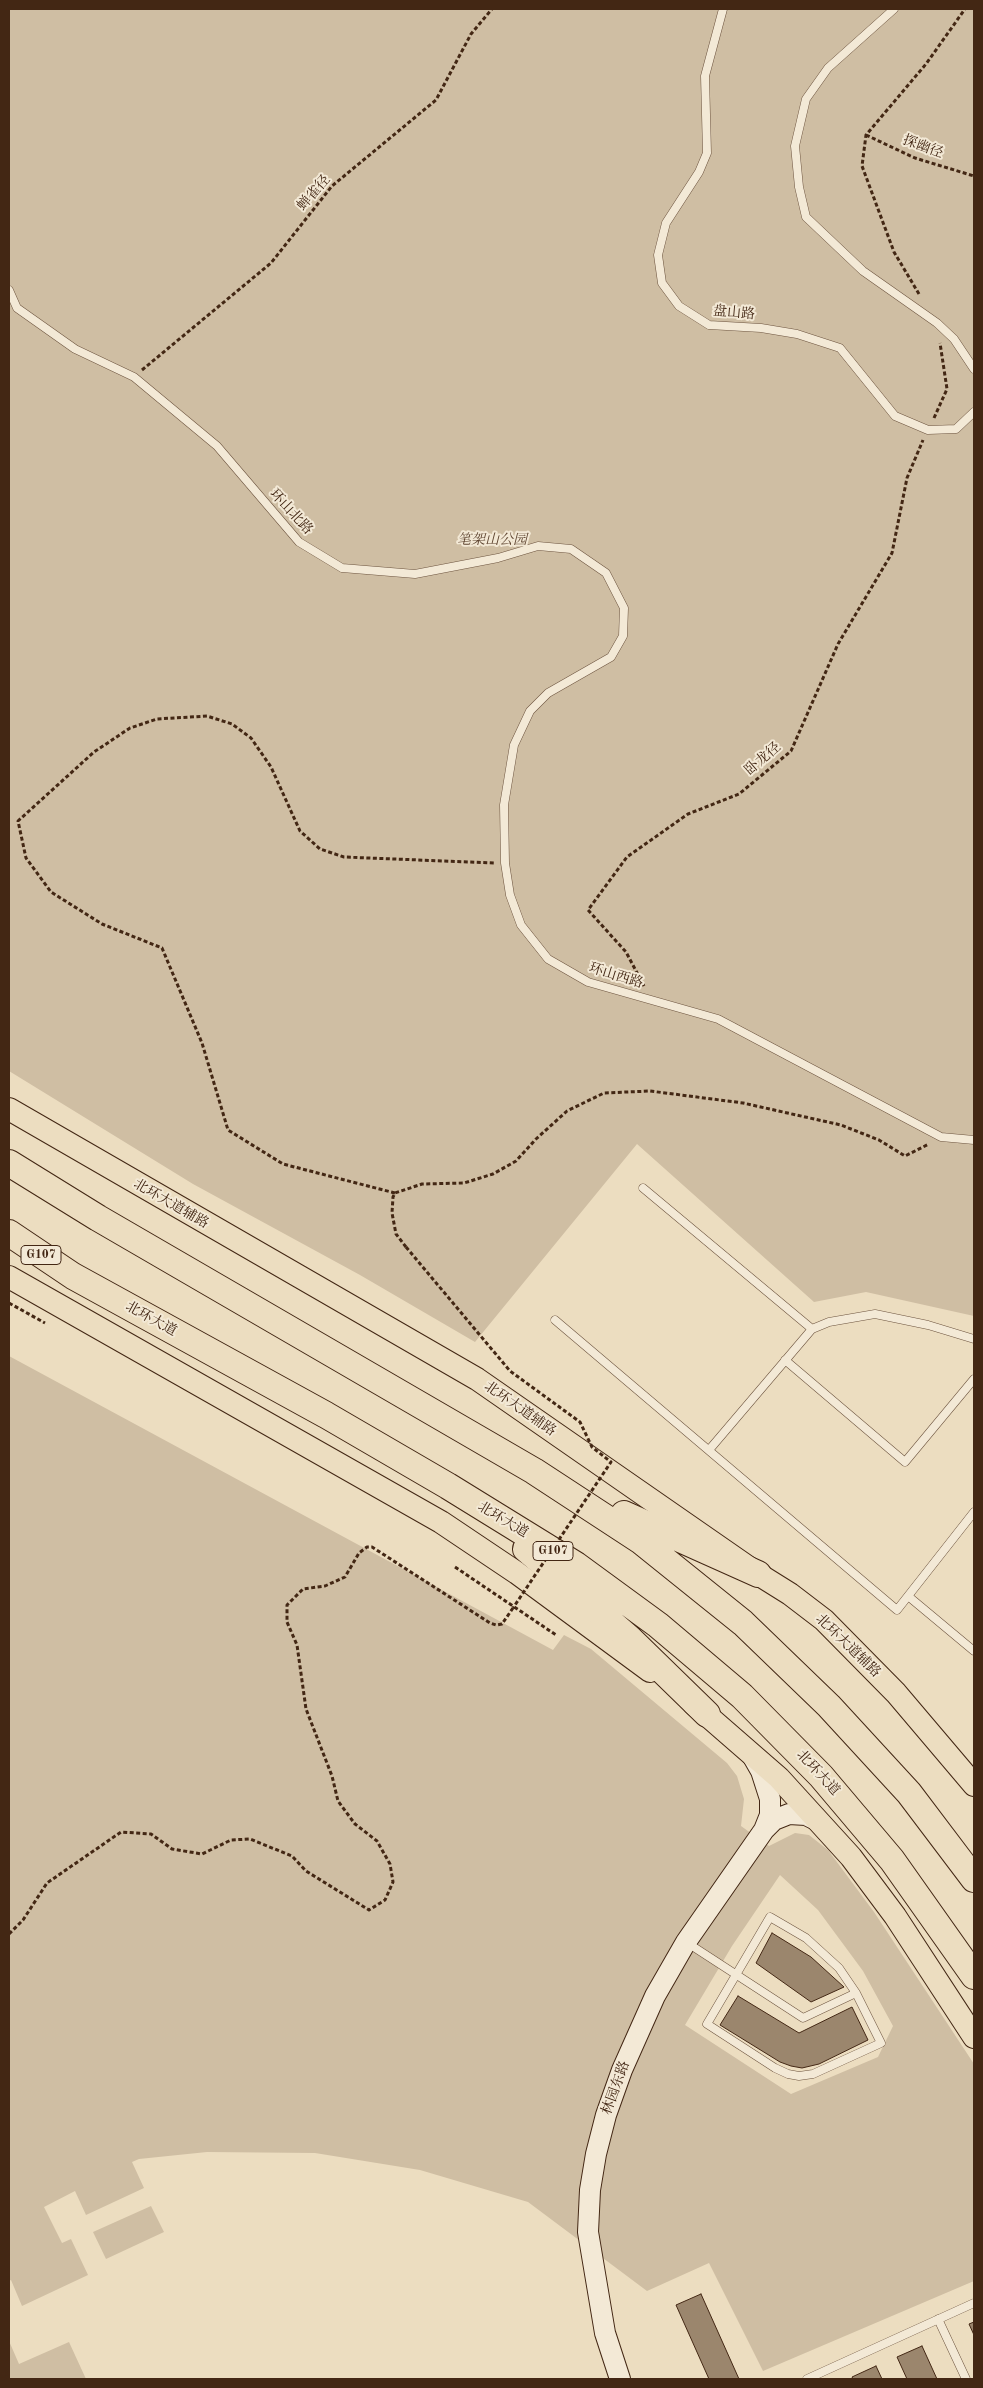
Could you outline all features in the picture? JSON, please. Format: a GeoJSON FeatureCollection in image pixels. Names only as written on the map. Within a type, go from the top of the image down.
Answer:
{"type":"FeatureCollection","features":[{"type":"Feature","properties":{"kind":"highway"},"geometry":{"type":"LineString","coordinates":[[9,1163],[140,1244],[534,1471],[641,1542],[743,1623],[829,1706],[909,1793],[974,1879]]}},
{"type":"Feature","properties":{"kind":"highway","name":"北环大道"},"geometry":{"type":"LineString","coordinates":[[9,1233],[73,1276],[326,1415],[448,1486],[576,1565],[658,1625],[742,1696],[785,1738],[856,1815],[946,1935],[974,1976]]}},
{"type":"Feature","properties":{"kind":"highway"},"geometry":{"type":"LineString","coordinates":[[9,1247],[73,1276]]}},
{"type":"Feature","properties":{"kind":"highway"},"geometry":{"type":"LineString","coordinates":[[534,1471],[678,1540],[758,1574]]}},
{"type":"Feature","properties":{"kind":"highway"},"geometry":{"type":"LineString","coordinates":[[448,1486],[629,1638],[707,1714]]}},
{"type":"Feature","properties":{"kind":"main road","name":"北环大道辅路"},"geometry":{"type":"LineString","coordinates":[[9,1109],[477,1379],[758,1574],[790,1594],[824,1620],[896,1693],[974,1785]]}},
{"type":"Feature","properties":{"kind":"main road"},"geometry":{"type":"LineString","coordinates":[[9,1277],[441,1522],[517,1573],[707,1714],[785,1784],[850,1857],[890,1909],[974,2037]]}},
{"type":"Feature","properties":{"kind":"main road"},"geometry":{"type":"LineString","coordinates":[[850,1857],[918,1909],[946,1935]]}},
{"type":"Feature","properties":{"kind":"street","name":"林园东路"},"geometry":{"type":"LineString","coordinates":[[747,1749],[761,1771],[770,1794],[770,1815],[764,1830]]}},
{"type":"Feature","properties":{"kind":"street","name":"林园东路"},"geometry":{"type":"LineString","coordinates":[[620,2379],[605,2333],[588,2232],[590,2190],[596,2154],[606,2115],[622,2070],[655,1996],[686,1942],[764,1830],[771,1822],[786,1814],[806,1815],[818,1821]]}},
{"type":"Feature","properties":{"kind":"lane","name":"盘山路"},"geometry":{"type":"LineString","coordinates":[[723,9],[705,76],[707,153],[699,172],[666,224],[658,255],[662,283],[679,306],[709,325],[761,328],[797,334],[840,348],[895,416],[928,430],[956,429],[974,412]]}},
{"type":"Feature","properties":{"kind":"lane"},"geometry":{"type":"LineString","coordinates":[[894,9],[828,68],[806,99],[795,146],[799,187],[806,218],[863,271],[937,323],[954,339],[974,369]]}},
{"type":"Feature","properties":{"kind":"lane","name":"环山北路"},"geometry":{"type":"LineString","coordinates":[[9,290],[17,308],[75,349],[134,377],[216,446],[299,542],[342,568],[415,574],[498,558],[538,546],[571,549],[606,573],[624,608]]}},
{"type":"Feature","properties":{"kind":"lane","name":"环山西路"},"geometry":{"type":"LineString","coordinates":[[624,608],[623,636],[611,657],[548,693],[530,711],[514,745],[504,805],[505,863],[510,895],[521,925],[548,959],[588,982],[718,1019],[942,1137],[974,1140]]}},
{"type":"Feature","properties":{"kind":"lane"},"geometry":{"type":"LineString","coordinates":[[643,1188],[812,1329]]}},
{"type":"Feature","properties":{"kind":"lane"},"geometry":{"type":"LineString","coordinates":[[709,1450],[812,1329],[829,1322],[875,1314],[974,1339]]}},
{"type":"Feature","properties":{"kind":"lane"},"geometry":{"type":"LineString","coordinates":[[555,1320],[896,1610],[974,1512]]}},
{"type":"Feature","properties":{"kind":"lane"},"geometry":{"type":"LineString","coordinates":[[785,1360],[906,1462],[974,1379]]}},
{"type":"Feature","properties":{"kind":"lane"},"geometry":{"type":"LineString","coordinates":[[908,1596],[973,1647]]}},
{"type":"Feature","properties":{"kind":"lane"},"geometry":{"type":"LineString","coordinates":[[770,1917],[817,1947],[839,1968],[856,1992],[881,2043],[813,2074],[794,2075],[775,2068],[708,2024],[770,1917]]}},
{"type":"Feature","properties":{"kind":"lane"},"geometry":{"type":"LineString","coordinates":[[686,1942],[803,2018],[856,1992]]}},
{"type":"Feature","properties":{"kind":"lane"},"geometry":{"type":"LineString","coordinates":[[807,2379],[974,2303]]}},
{"type":"Feature","properties":{"kind":"lane"},"geometry":{"type":"LineString","coordinates":[[938,2319],[966,2379]]}},
{"type":"Feature","properties":{"kind":"path","name":"蝉雀径"},"geometry":{"type":"LineString","coordinates":[[134,377],[271,263],[332,186],[436,100],[471,34],[492,9]]}},
{"type":"Feature","properties":{"kind":"path"},"geometry":{"type":"LineString","coordinates":[[928,430],[947,389],[937,323],[894,252],[862,166],[866,135],[926,64],[965,9]]}},
{"type":"Feature","properties":{"kind":"path","name":"探幽径"},"geometry":{"type":"LineString","coordinates":[[866,135],[915,158],[974,176]]}},
{"type":"Feature","properties":{"kind":"path","name":"卧龙径"},"geometry":{"type":"LineString","coordinates":[[652,1000],[626,952],[588,910],[627,857],[688,814],[739,794],[790,750],[838,644],[892,552],[907,478],[928,430]]}},
{"type":"Feature","properties":{"kind":"path"},"geometry":{"type":"LineString","coordinates":[[505,863],[344,857],[320,849],[300,830],[271,767],[251,738],[232,724],[207,716],[158,719],[130,728],[94,752],[18,821],[26,858],[51,892],[102,924],[162,948],[202,1043],[228,1130],[283,1164],[396,1193],[422,1184],[464,1183],[493,1174],[516,1161],[536,1139],[568,1111],[604,1093],[650,1091],[743,1103],[841,1125],[879,1140],[905,1156],[942,1137]]}},
{"type":"Feature","properties":{"kind":"path"},"geometry":{"type":"LineString","coordinates":[[9,1934],[23,1920],[47,1883],[121,1832],[151,1834],[172,1849],[202,1854],[231,1840],[250,1839],[292,1856],[306,1871],[369,1910],[385,1900],[393,1882],[390,1864],[377,1841],[356,1824],[338,1801],[332,1776],[306,1709],[297,1645],[287,1622],[287,1605],[303,1589],[325,1586],[345,1577],[358,1553],[367,1547],[372,1547],[490,1623],[502,1624],[611,1462],[592,1447],[580,1422],[510,1371],[406,1247],[396,1234],[392,1213],[393,1197],[396,1193]]}},
{"type":"Feature","properties":{"kind":"path"},"geometry":{"type":"LineString","coordinates":[[9,1303],[50,1325]]}},
{"type":"Feature","properties":{"kind":"path"},"geometry":{"type":"LineString","coordinates":[[455,1567],[513,1608],[556,1634]]}},
{"type":"Feature","properties":{"kind":"path"},"geometry":{"type":"LineString","coordinates":[[521,1592],[528,1597]]}},
{"type":"Feature","properties":{"kind":"green space","name":"笔架山公园"},"geometry":{"type":"Polygon","coordinates":[[[9,9],[974,9],[974,1316],[866,1292],[814,1302],[637,1144],[475,1342],[360,1275],[193,1184],[9,1071],[9,9]]]}},
{"type":"Feature","properties":{"kind":"green space"},"geometry":{"type":"Polygon","coordinates":[[[9,1356],[553,1650],[564,1635],[591,1649],[727,1763],[737,1776],[744,1799],[741,1826],[769,1846],[795,1833],[809,1835],[828,1850],[874,1912],[974,2064],[974,2281],[763,2371],[709,2263],[647,2291],[528,2202],[420,2170],[315,2153],[207,2152],[139,2159],[132,2162],[144,2188],[86,2215],[75,2191],[44,2207],[62,2243],[71,2239],[88,2275],[22,2306],[11,2280],[9,2281],[9,1356]],[[780,1875],[732,1946],[685,2025],[791,2094],[878,2057],[893,2026],[863,1971],[818,1910],[780,1875]]]}},
{"type":"Feature","properties":{"kind":"green space"},"geometry":{"type":"Polygon","coordinates":[[[151,2206],[164,2232],[106,2259],[93,2232],[151,2206]]]}},
{"type":"Feature","properties":{"kind":"green space"},"geometry":{"type":"Polygon","coordinates":[[[9,2341],[19,2364],[69,2342],[86,2379],[9,2379],[9,2341]]]}},
{"type":"Feature","properties":{"kind":"building"},"geometry":{"type":"Polygon","coordinates":[[[772,1933],[811,1957],[844,1987],[811,2002],[756,1963],[772,1933]]]}},
{"type":"Feature","properties":{"kind":"building"},"geometry":{"type":"Polygon","coordinates":[[[738,1996],[799,2033],[852,2007],[868,2040],[819,2064],[802,2068],[791,2066],[780,2062],[720,2025],[738,1996]]]}},
{"type":"Feature","properties":{"kind":"building"},"geometry":{"type":"Polygon","coordinates":[[[701,2294],[739,2379],[709,2379],[676,2305],[701,2294]]]}},
{"type":"Feature","properties":{"kind":"building"},"geometry":{"type":"Polygon","coordinates":[[[974,2322],[974,2335],[969,2324],[974,2322]]]}},
{"type":"Feature","properties":{"kind":"building"},"geometry":{"type":"Polygon","coordinates":[[[922,2346],[937,2379],[907,2379],[897,2357],[922,2346]]]}},
{"type":"Feature","properties":{"kind":"building"},"geometry":{"type":"Polygon","coordinates":[[[876,2366],[882,2379],[853,2379],[852,2377],[876,2366]]]}}]}
